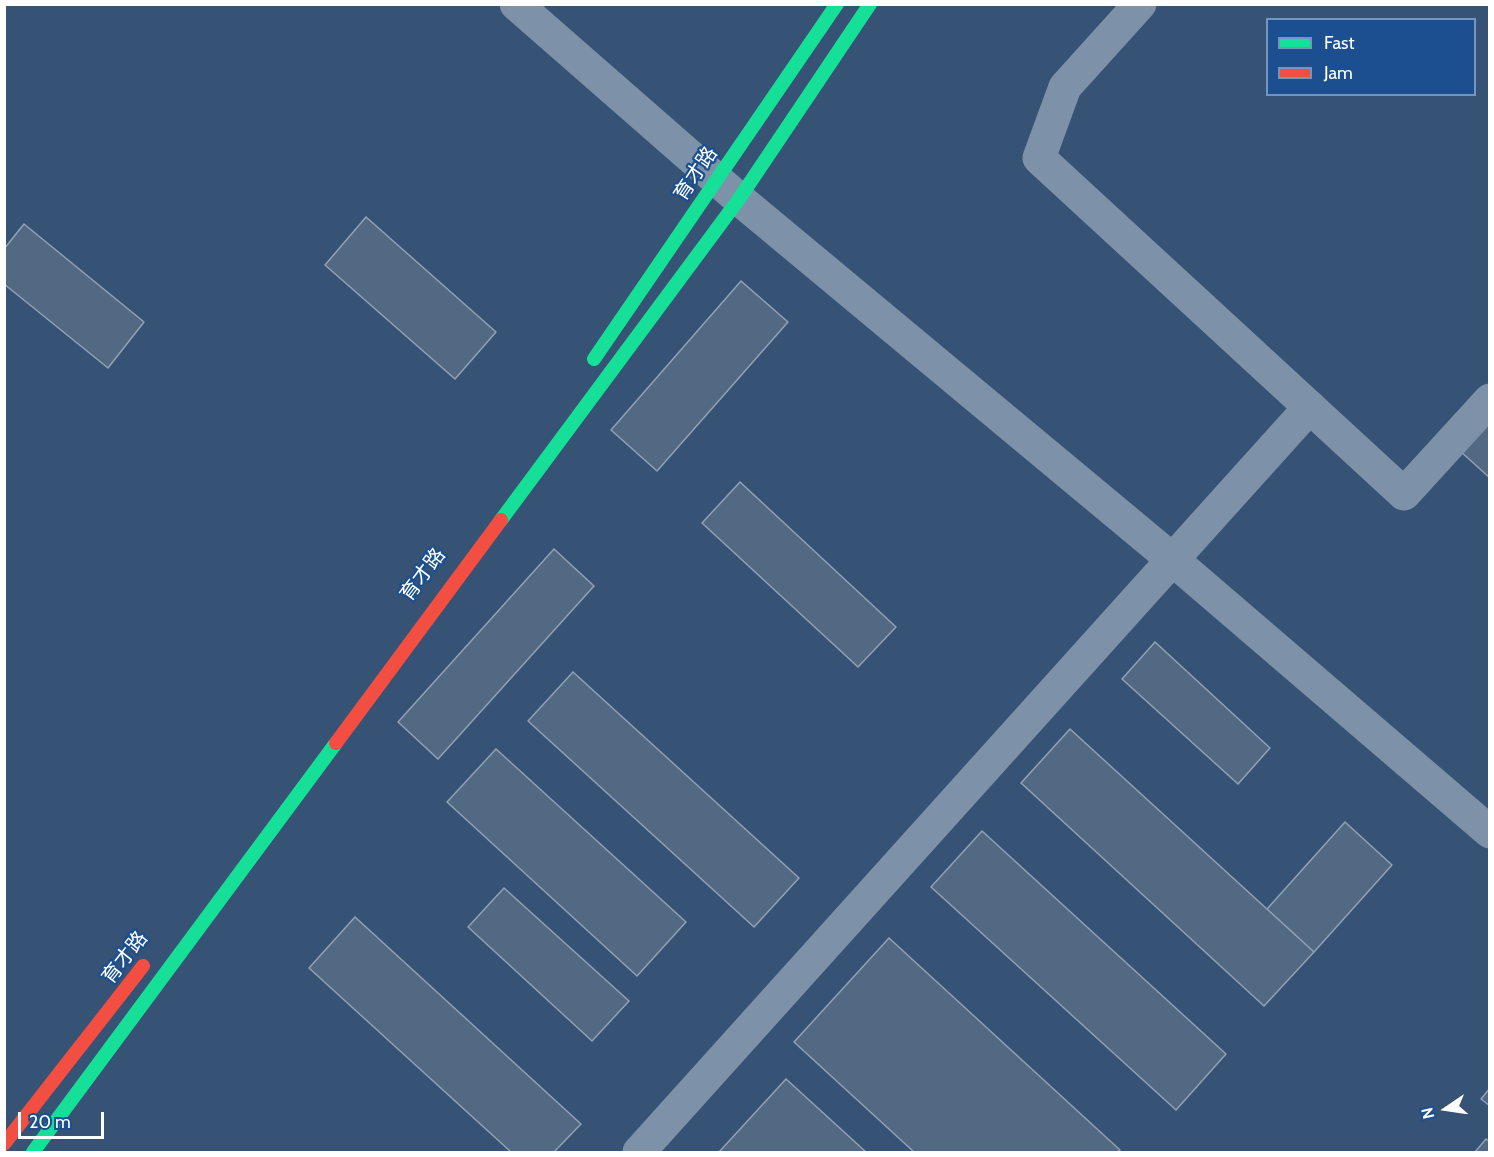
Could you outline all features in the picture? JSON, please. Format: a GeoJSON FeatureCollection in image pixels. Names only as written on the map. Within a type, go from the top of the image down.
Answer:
{"type":"FeatureCollection","features":[{"type":"Feature","properties":{"kind":"street"},"geometry":{"type":"LineString","coordinates":[[516,4],[728,189],[1173,560],[1490,832]]}},
{"type":"Feature","properties":{"kind":"street","name":"育才路"},"geometry":{"type":"LineString","coordinates":[[590,366],[728,189],[837,4]]}},
{"type":"Feature","properties":{"kind":"street"},"geometry":{"type":"LineString","coordinates":[[33,1152],[728,189],[870,4]]}},
{"type":"Feature","properties":{"kind":"street"},"geometry":{"type":"LineString","coordinates":[[1140,4],[1065,87],[1039,158],[1404,494],[1490,400]]}},
{"type":"Feature","properties":{"kind":"street"},"geometry":{"type":"LineString","coordinates":[[639,1152],[1310,407]]}},
{"type":"Feature","properties":{"kind":"street","name":"育才路"},"geometry":{"type":"LineString","coordinates":[[348,704],[450,573],[503,495]]}},
{"type":"Feature","properties":{"kind":"street","name":"育才路"},"geometry":{"type":"LineString","coordinates":[[4,1144],[151,957]]}},
{"type":"Feature","properties":{"kind":"building"},"geometry":{"type":"Polygon","coordinates":[[[366,217],[496,332],[455,379],[325,265],[366,217]]]}},
{"type":"Feature","properties":{"kind":"building"},"geometry":{"type":"Polygon","coordinates":[[[24,224],[144,322],[108,368],[4,284],[4,249],[24,224]]]}},
{"type":"Feature","properties":{"kind":"building"},"geometry":{"type":"Polygon","coordinates":[[[741,281],[788,322],[657,471],[611,430],[741,281]]]}},
{"type":"Feature","properties":{"kind":"building"},"geometry":{"type":"Polygon","coordinates":[[[1490,419],[1490,478],[1460,451],[1490,419]]]}},
{"type":"Feature","properties":{"kind":"building"},"geometry":{"type":"Polygon","coordinates":[[[740,482],[896,627],[858,667],[702,523],[740,482]]]}},
{"type":"Feature","properties":{"kind":"building"},"geometry":{"type":"Polygon","coordinates":[[[554,549],[594,586],[438,759],[398,722],[554,549]]]}},
{"type":"Feature","properties":{"kind":"building"},"geometry":{"type":"Polygon","coordinates":[[[1155,642],[1270,748],[1238,784],[1122,679],[1155,642]]]}},
{"type":"Feature","properties":{"kind":"building"},"geometry":{"type":"Polygon","coordinates":[[[573,672],[799,878],[754,927],[528,721],[573,672]]]}},
{"type":"Feature","properties":{"kind":"building"},"geometry":{"type":"Polygon","coordinates":[[[1070,729],[1314,952],[1264,1006],[1021,783],[1070,729]]]}},
{"type":"Feature","properties":{"kind":"building"},"geometry":{"type":"Polygon","coordinates":[[[496,749],[686,922],[637,976],[447,802],[496,749]]]}},
{"type":"Feature","properties":{"kind":"building"},"geometry":{"type":"Polygon","coordinates":[[[1345,822],[1392,865],[1314,952],[1267,909],[1345,822]]]}},
{"type":"Feature","properties":{"kind":"building"},"geometry":{"type":"Polygon","coordinates":[[[982,831],[1226,1054],[1176,1110],[931,887],[982,831]]]}},
{"type":"Feature","properties":{"kind":"building"},"geometry":{"type":"Polygon","coordinates":[[[504,888],[629,1001],[592,1041],[468,927],[504,888]]]}},
{"type":"Feature","properties":{"kind":"building"},"geometry":{"type":"Polygon","coordinates":[[[355,917],[581,1124],[554,1152],[511,1152],[309,968],[355,917]]]}},
{"type":"Feature","properties":{"kind":"building"},"geometry":{"type":"Polygon","coordinates":[[[889,938],[1120,1150],[1117,1152],[914,1152],[794,1042],[889,938]]]}},
{"type":"Feature","properties":{"kind":"building"},"geometry":{"type":"Polygon","coordinates":[[[786,1079],[866,1152],[719,1152],[786,1079]]]}},
{"type":"Feature","properties":{"kind":"building"},"geometry":{"type":"Polygon","coordinates":[[[1490,1088],[1490,1106],[1481,1099],[1490,1088]]]}},
{"type":"Feature","properties":{"kind":"building"},"geometry":{"type":"Polygon","coordinates":[[[1486,1139],[1490,1142],[1490,1152],[1475,1152],[1486,1139]]]}},
{"type":"Feature","properties":{"kind":"traffic: fast"},"geometry":{"type":"LineString","coordinates":[[594,359],[837,4]]}},
{"type":"Feature","properties":{"kind":"traffic: fast"},"geometry":{"type":"LineString","coordinates":[[501,520],[739,199],[870,4]]}},
{"type":"Feature","properties":{"kind":"traffic: fast"},"geometry":{"type":"LineString","coordinates":[[33,1152],[336,743]]}},
{"type":"Feature","properties":{"kind":"traffic: jam"},"geometry":{"type":"LineString","coordinates":[[336,743],[501,520]]}},
{"type":"Feature","properties":{"kind":"traffic: jam"},"geometry":{"type":"LineString","coordinates":[[4,1144],[143,966]]}}]}
